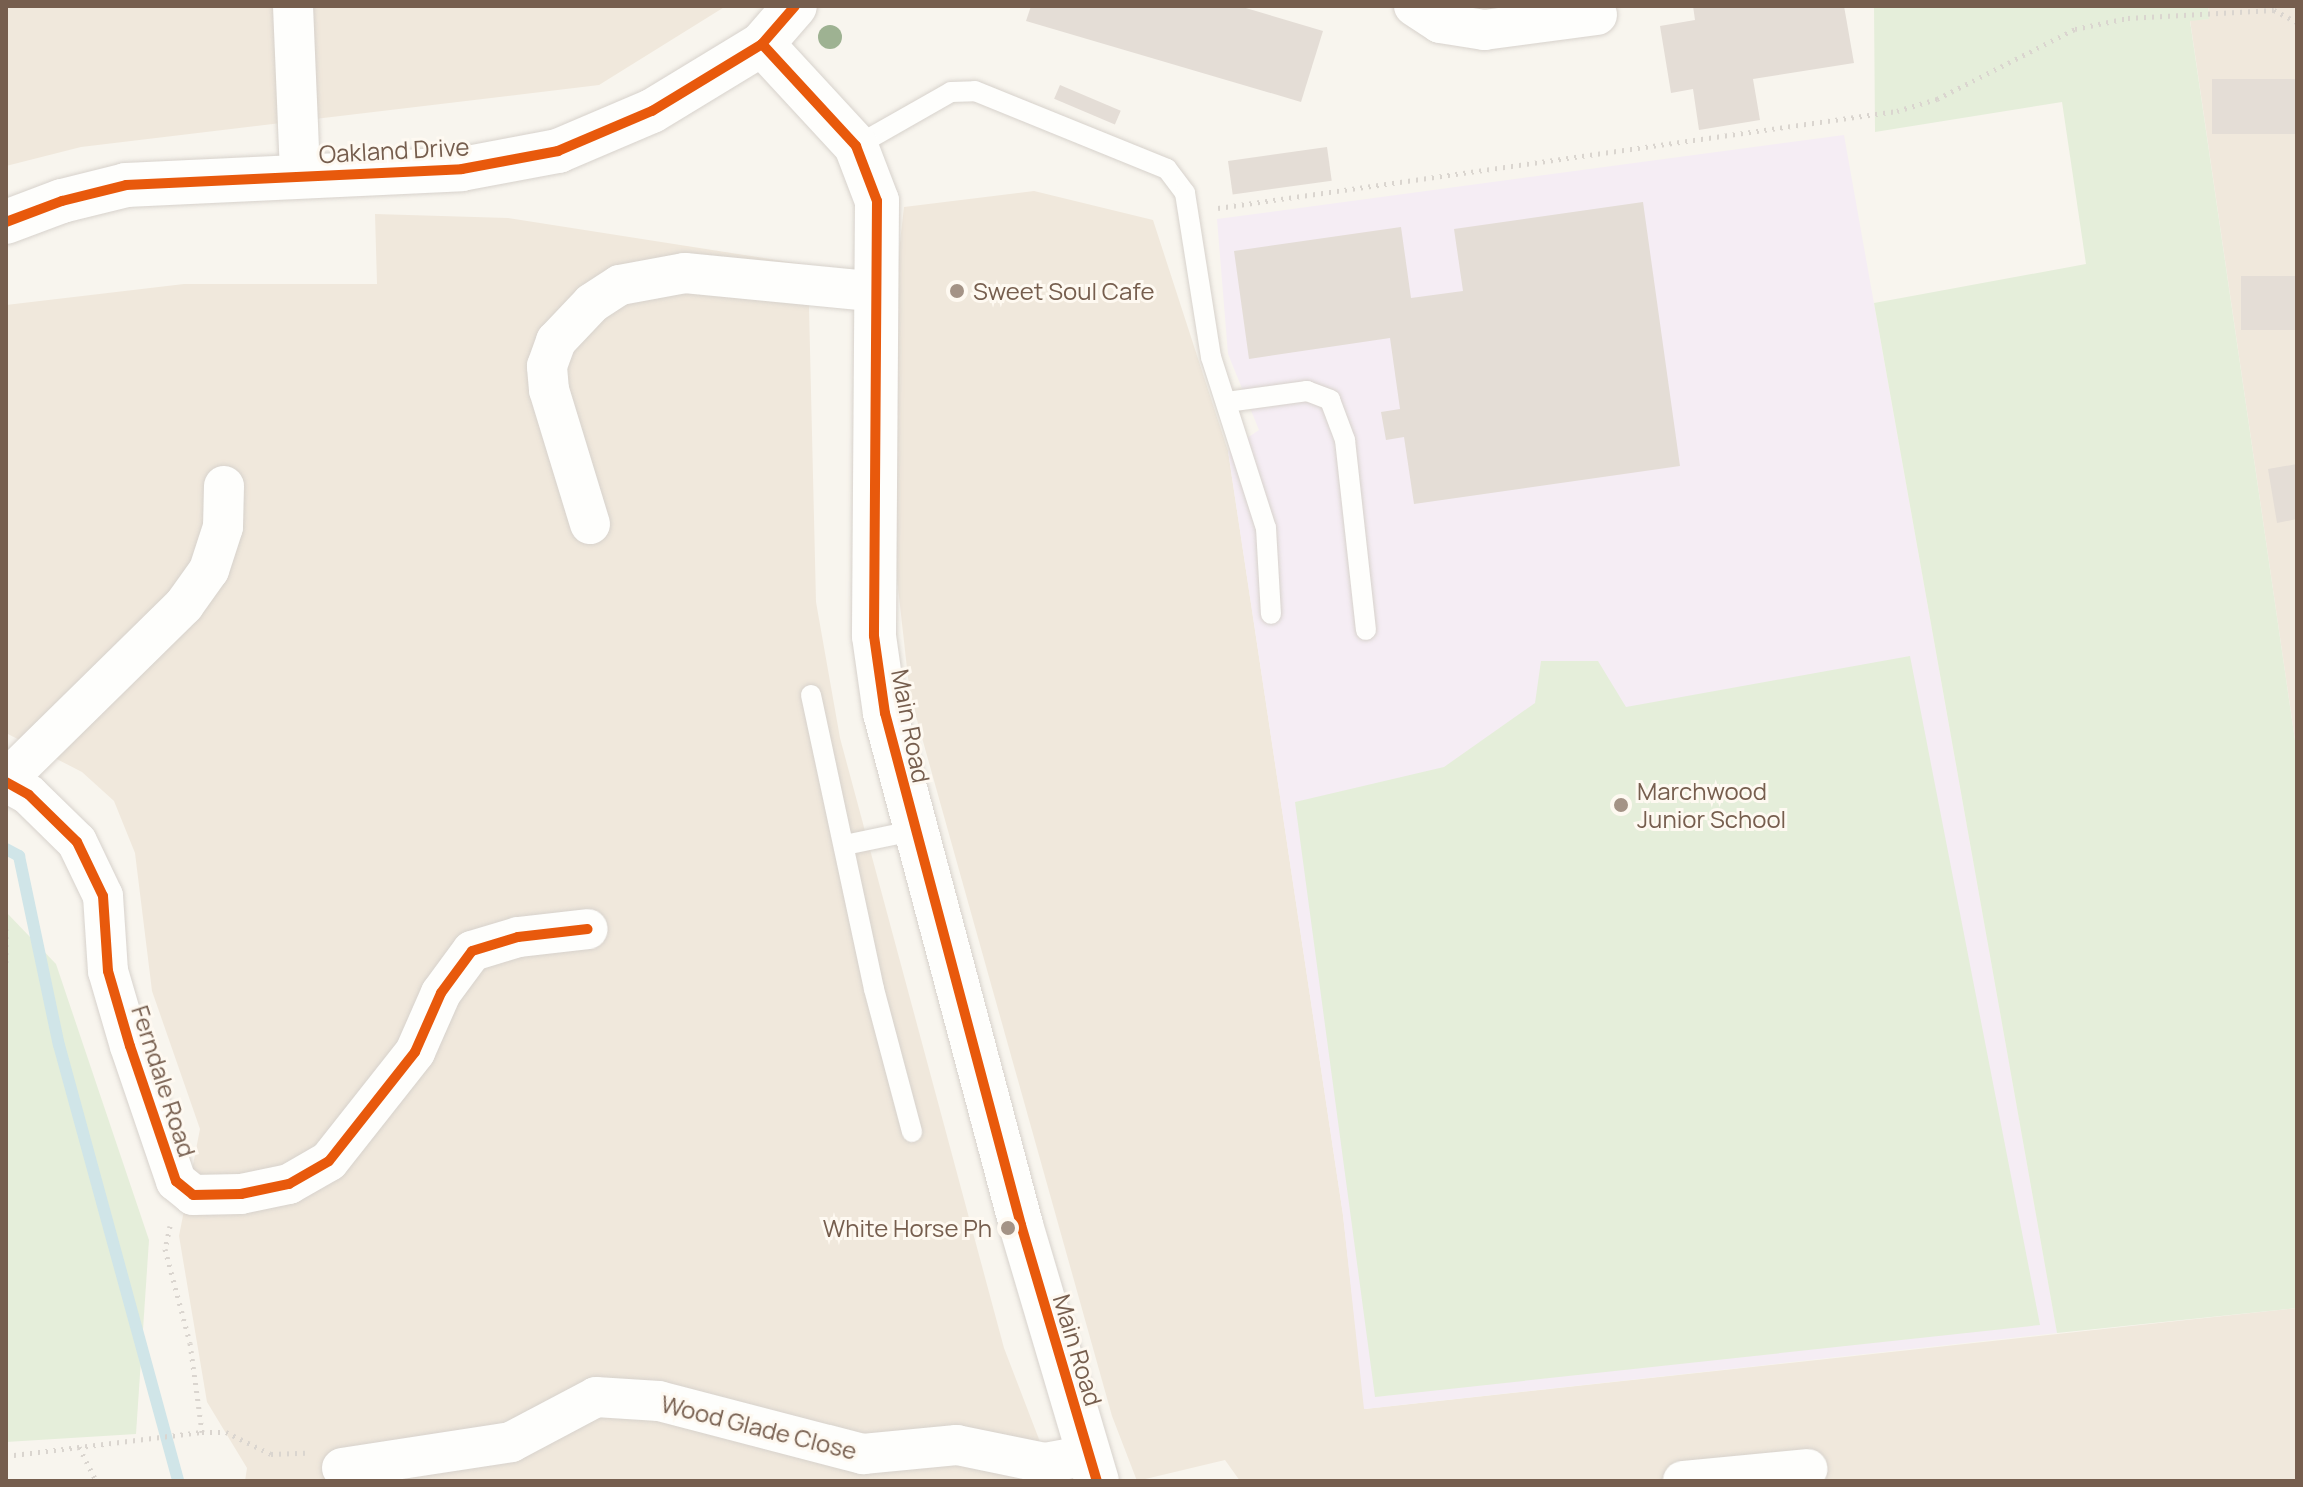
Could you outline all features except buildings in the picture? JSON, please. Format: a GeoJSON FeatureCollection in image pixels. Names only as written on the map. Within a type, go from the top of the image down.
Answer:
{"type":"FeatureCollection","features":[{"type":"Feature","properties":{"kind":"street"},"geometry":{"type":"LineString","coordinates":[[293,6],[300,175]]}},
{"type":"Feature","properties":{"kind":"street"},"geometry":{"type":"LineString","coordinates":[[762,44],[795,6]]}},
{"type":"Feature","properties":{"kind":"street"},"geometry":{"type":"LineString","coordinates":[[1414,6],[1440,23],[1484,30],[1597,15]]}},
{"type":"Feature","properties":{"kind":"street","name":"Oakland Drive"},"geometry":{"type":"LineString","coordinates":[[6,222],[62,201],[126,185],[462,169],[558,151],[652,111],[762,44]]}},
{"type":"Feature","properties":{"kind":"street","name":"Main Road"},"geometry":{"type":"LineString","coordinates":[[762,44],[856,146],[877,201],[874,636],[885,713],[912,831],[1093,1468]]}},
{"type":"Feature","properties":{"kind":"street"},"geometry":{"type":"LineString","coordinates":[[590,524],[549,390],[547,366],[556,341],[592,303],[620,285],[685,273],[878,292]]}},
{"type":"Feature","properties":{"kind":"street","name":"Ferndale Road"},"geometry":{"type":"LineString","coordinates":[[193,1195],[176,1181],[130,1046],[108,971],[103,896],[77,842],[29,795],[6,781],[184,605],[209,570],[223,527],[224,486]]}},
{"type":"Feature","properties":{"kind":"street"},"geometry":{"type":"LineString","coordinates":[[193,1195],[241,1194],[289,1184],[329,1161],[415,1052],[441,993],[472,951],[518,937],[588,929]]}},
{"type":"Feature","properties":{"kind":"street","name":"Wood Glade Close"},"geometry":{"type":"LineString","coordinates":[[342,1468],[511,1442],[596,1397],[659,1401],[820,1463],[863,1454],[957,1445],[1045,1463],[1093,1468]]}},
{"type":"Feature","properties":{"kind":"street"},"geometry":{"type":"LineString","coordinates":[[1683,1481],[1807,1469]]}},
{"type":"Feature","properties":{"kind":"lane"},"geometry":{"type":"LineString","coordinates":[[856,146],[951,92],[975,91],[1167,169],[1185,193],[1211,357],[1266,528],[1271,614]]}},
{"type":"Feature","properties":{"kind":"lane"},"geometry":{"type":"LineString","coordinates":[[1227,402],[1307,391],[1330,400],[1345,440],[1366,630]]}},
{"type":"Feature","properties":{"kind":"lane"},"geometry":{"type":"LineString","coordinates":[[811,695],[874,989],[912,1132]]}},
{"type":"Feature","properties":{"kind":"lane"},"geometry":{"type":"LineString","coordinates":[[845,845],[912,831]]}},
{"type":"Feature","properties":{"kind":"path"},"geometry":{"type":"LineString","coordinates":[[1189,212],[1897,111],[1937,99],[2075,29],[2128,18],[2203,10],[2274,10],[2297,22]]}},
{"type":"Feature","properties":{"kind":"path"},"geometry":{"type":"LineString","coordinates":[[6,929],[6,967]]}},
{"type":"Feature","properties":{"kind":"path"},"geometry":{"type":"LineString","coordinates":[[193,1195],[175,1214],[165,1249],[190,1343],[202,1432]]}},
{"type":"Feature","properties":{"kind":"path"},"geometry":{"type":"LineString","coordinates":[[6,1456],[202,1432],[226,1432],[271,1454],[331,1453],[342,1468]]}},
{"type":"Feature","properties":{"kind":"path"},"geometry":{"type":"LineString","coordinates":[[79,1447],[96,1481]]}},
{"type":"Feature","properties":{"kind":"shaded area"},"geometry":{"type":"Polygon","coordinates":[[[6,6],[726,6],[599,85],[81,147],[6,166],[6,6]]]}},
{"type":"Feature","properties":{"kind":"shaded area"},"geometry":{"type":"Polygon","coordinates":[[[2208,6],[2297,6],[2297,754],[2190,20],[2209,19],[2208,6]]]}},
{"type":"Feature","properties":{"kind":"shaded area","name":"Marchwood Junior School"},"geometry":{"type":"Polygon","coordinates":[[[1844,135],[2057,1333],[1364,1409],[1343,1215],[1228,451],[1259,430],[1228,354],[1217,219],[1844,135]]]}},
{"type":"Feature","properties":{"kind":"shaded area"},"geometry":{"type":"Polygon","coordinates":[[[1034,191],[1153,220],[1228,451],[1343,1215],[1365,1409],[2297,1308],[2297,1481],[1240,1481],[1225,1460],[1137,1481],[1112,1416],[910,695],[895,561],[896,279],[904,207],[1034,191]]]}},
{"type":"Feature","properties":{"kind":"shaded area"},"geometry":{"type":"Polygon","coordinates":[[[375,214],[508,218],[808,265],[816,602],[840,738],[1004,1348],[1055,1481],[245,1481],[247,1468],[207,1402],[179,1236],[200,1129],[152,991],[135,853],[114,801],[82,772],[6,733],[6,305],[184,284],[377,284],[375,214]]]}},
{"type":"Feature","properties":{"kind":"green space"},"geometry":{"type":"Polygon","coordinates":[[[1874,6],[2208,6],[2209,19],[2190,21],[2297,754],[2297,1308],[2057,1333],[1874,303],[2086,264],[2062,102],[1875,132],[1874,6]]]}},
{"type":"Feature","properties":{"kind":"green space"},"geometry":{"type":"Polygon","coordinates":[[[1910,656],[2040,1325],[1375,1397],[1295,802],[1444,767],[1535,703],[1541,661],[1598,661],[1626,707],[1910,656]]]}},
{"type":"Feature","properties":{"kind":"green space"},"geometry":{"type":"Polygon","coordinates":[[[6,912],[56,964],[149,1240],[136,1434],[6,1442],[6,912]]]}},
{"type":"Feature","properties":{"kind":"waterway"},"geometry":{"type":"LineString","coordinates":[[6,849],[19,856],[59,1045],[178,1481]]}},
{"type":"Feature","properties":{"kind":"cycle path"},"geometry":{"type":"LineString","coordinates":[[6,222],[62,201],[126,185],[462,169],[558,151],[652,111],[762,44],[795,6]]}},
{"type":"Feature","properties":{"kind":"cycle path"},"geometry":{"type":"LineString","coordinates":[[762,44],[856,146],[877,201],[874,636],[885,713],[1021,1225],[1097,1481]]}},
{"type":"Feature","properties":{"kind":"cycle path"},"geometry":{"type":"LineString","coordinates":[[6,782],[29,795],[77,842],[103,896],[108,971],[130,1046],[176,1181],[193,1195],[241,1194],[289,1184],[329,1161],[415,1052],[441,993],[472,951],[518,937],[588,929]]}},
{"type":"Feature","properties":{"kind":"place","name":"Sweet Soul Cafe"},"geometry":{"type":"Point","coordinates":[957,291]}},
{"type":"Feature","properties":{"kind":"place","name":"Marchwood Junior School"},"geometry":{"type":"Point","coordinates":[1621,805]}},
{"type":"Feature","properties":{"kind":"place","name":"White Horse Ph"},"geometry":{"type":"Point","coordinates":[1008,1228]}}]}
